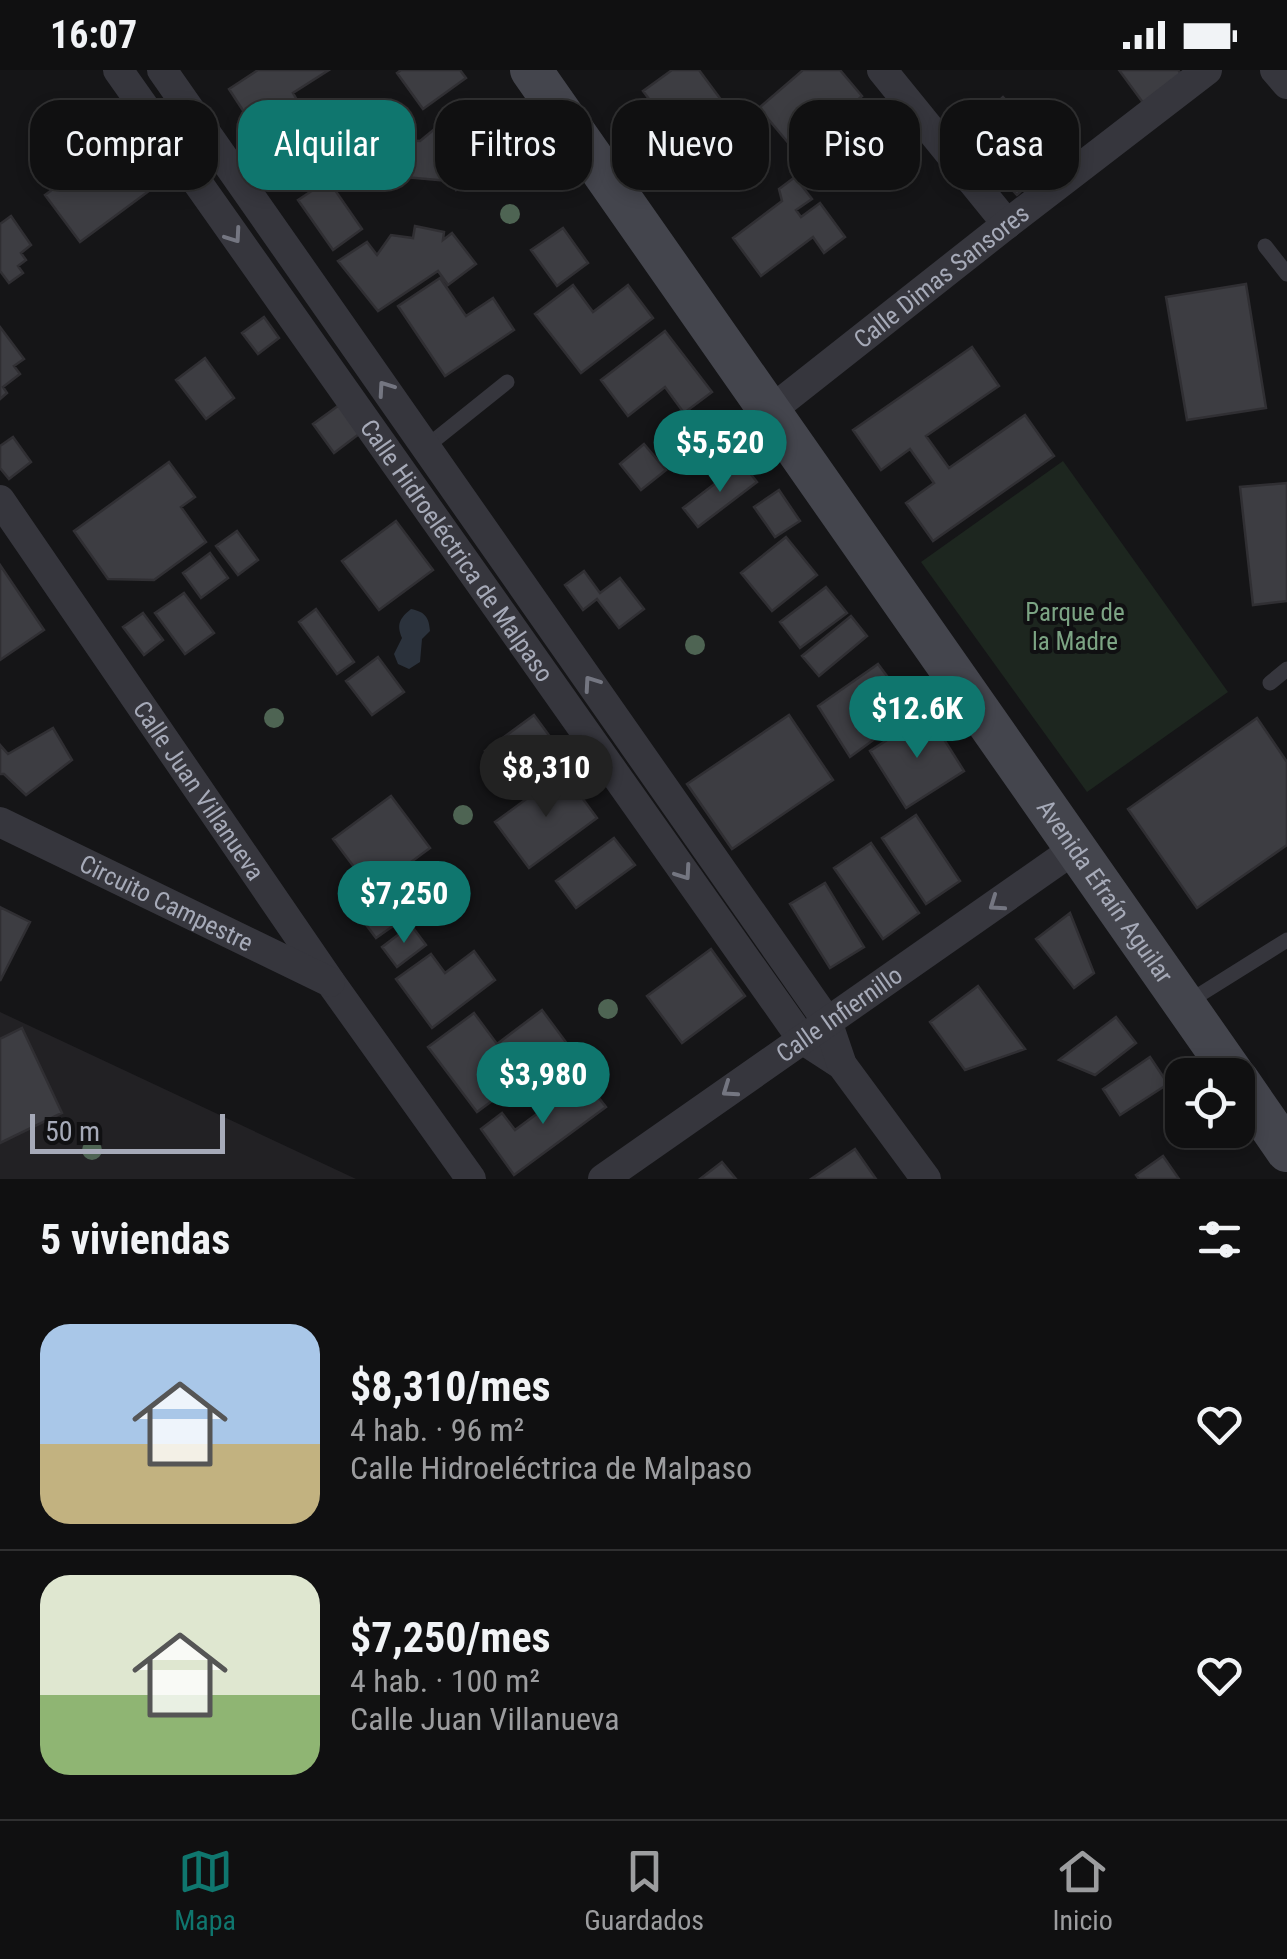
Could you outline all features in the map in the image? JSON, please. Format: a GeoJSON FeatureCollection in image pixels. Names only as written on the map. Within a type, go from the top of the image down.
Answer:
{"type":"FeatureCollection","features":[{"type":"Feature","properties":{"kind":"main road","name":"Avenida Efraín Aguilar"},"geometry":{"type":"LineString","coordinates":[[532,70],[1222,1058]]}},
{"type":"Feature","properties":{"kind":"main road","name":"Avenida Efraín Aguilar"},"geometry":{"type":"LineString","coordinates":[[1255,1105],[1287,1151]]}},
{"type":"Feature","properties":{"kind":"street","name":"Calle Hidroeléctrica de Malpaso"},"geometry":{"type":"LineString","coordinates":[[118,70],[398,469],[926,1179]]}},
{"type":"Feature","properties":{"kind":"street","name":"Calle Hidroeléctrica de Malpaso"},"geometry":{"type":"LineString","coordinates":[[162,70],[426,446],[814,1030]]}},
{"type":"Feature","properties":{"kind":"street"},"geometry":{"type":"LineString","coordinates":[[882,70],[1007,224]]}},
{"type":"Feature","properties":{"kind":"street","name":"Calle Dimas Sansores"},"geometry":{"type":"LineString","coordinates":[[770,411],[1207,70]]}},
{"type":"Feature","properties":{"kind":"street"},"geometry":{"type":"LineString","coordinates":[[1276,70],[1287,84]]}},
{"type":"Feature","properties":{"kind":"street"},"geometry":{"type":"LineString","coordinates":[[398,469],[426,446]]}},
{"type":"Feature","properties":{"kind":"street","name":"Calle Juan Villanueva"},"geometry":{"type":"LineString","coordinates":[[0,500],[470,1179]]}},
{"type":"Feature","properties":{"kind":"street","name":"Circuito Campestre"},"geometry":{"type":"LineString","coordinates":[[0,822],[331,983]]}},
{"type":"Feature","properties":{"kind":"street","name":"Calle Infiernillo"},"geometry":{"type":"LineString","coordinates":[[603,1179],[1076,848]]}},
{"type":"Feature","properties":{"kind":"lane"},"geometry":{"type":"LineString","coordinates":[[1265,246],[1287,274]]}},
{"type":"Feature","properties":{"kind":"lane"},"geometry":{"type":"LineString","coordinates":[[426,446],[506,382]]}},
{"type":"Feature","properties":{"kind":"lane"},"geometry":{"type":"LineString","coordinates":[[1270,683],[1287,669]]}},
{"type":"Feature","properties":{"kind":"lane"},"geometry":{"type":"LineString","coordinates":[[1185,1004],[1287,940]]}},
{"type":"Feature","properties":{"kind":"shaded area"},"geometry":{"type":"Polygon","coordinates":[[[411,609],[425,616],[430,631],[422,639],[420,662],[409,669],[398,664],[394,654],[402,638],[400,622],[411,609]]]}},
{"type":"Feature","properties":{"kind":"shaded area"},"geometry":{"type":"Polygon","coordinates":[[[0,1012],[356,1179],[0,1179],[0,1012]]]}},
{"type":"Feature","properties":{"kind":"green space","name":"Parque de la Madre"},"geometry":{"type":"Polygon","coordinates":[[[1063,461],[1228,692],[1087,792],[921,562],[1063,461]]]}},
{"type":"Feature","properties":{"kind":"building"},"geometry":{"type":"Polygon","coordinates":[[[258,70],[329,70],[293,93],[297,100],[238,103],[229,89],[258,70]]]}},
{"type":"Feature","properties":{"kind":"building"},"geometry":{"type":"Polygon","coordinates":[[[460,70],[466,78],[423,109],[397,73],[460,70]]]}},
{"type":"Feature","properties":{"kind":"building"},"geometry":{"type":"Polygon","coordinates":[[[672,70],[699,70],[721,100],[650,100],[643,91],[672,70]]]}},
{"type":"Feature","properties":{"kind":"building"},"geometry":{"type":"Polygon","coordinates":[[[803,70],[840,70],[862,96],[857,100],[789,100],[789,144],[769,120],[768,100],[803,70]]]}},
{"type":"Feature","properties":{"kind":"building"},"geometry":{"type":"Polygon","coordinates":[[[1119,70],[1178,70],[1183,76],[1144,104],[1119,70]]]}},
{"type":"Feature","properties":{"kind":"building"},"geometry":{"type":"Polygon","coordinates":[[[435,129],[435,180],[415,178],[415,141],[435,129]]]}},
{"type":"Feature","properties":{"kind":"building"},"geometry":{"type":"Polygon","coordinates":[[[789,182],[789,190],[805,190],[812,199],[796,210],[801,217],[820,203],[845,237],[824,253],[813,237],[761,276],[733,238],[782,201],[779,189],[789,182]]]}},
{"type":"Feature","properties":{"kind":"building"},"geometry":{"type":"Polygon","coordinates":[[[52,190],[150,190],[80,242],[45,195],[52,190]]]}},
{"type":"Feature","properties":{"kind":"building"},"geometry":{"type":"Polygon","coordinates":[[[313,190],[335,190],[362,229],[333,250],[298,200],[313,190]]]}},
{"type":"Feature","properties":{"kind":"building"},"geometry":{"type":"Polygon","coordinates":[[[11,216],[31,245],[21,253],[26,260],[18,266],[23,273],[9,283],[0,271],[0,224],[11,216]]]}},
{"type":"Feature","properties":{"kind":"building"},"geometry":{"type":"Polygon","coordinates":[[[415,226],[444,232],[443,240],[452,233],[476,264],[448,285],[438,271],[378,311],[338,261],[367,242],[377,255],[391,235],[413,238],[415,226]]]}},
{"type":"Feature","properties":{"kind":"building"},"geometry":{"type":"Polygon","coordinates":[[[563,228],[588,263],[557,286],[531,250],[563,228]]]}},
{"type":"Feature","properties":{"kind":"building"},"geometry":{"type":"Polygon","coordinates":[[[440,278],[466,316],[493,298],[514,330],[445,376],[398,306],[440,278]]]}},
{"type":"Feature","properties":{"kind":"building"},"geometry":{"type":"Polygon","coordinates":[[[1246,284],[1266,408],[1187,420],[1166,297],[1246,284]]]}},
{"type":"Feature","properties":{"kind":"building"},"geometry":{"type":"Polygon","coordinates":[[[573,285],[593,312],[628,285],[653,318],[581,373],[535,314],[573,285]]]}},
{"type":"Feature","properties":{"kind":"building"},"geometry":{"type":"Polygon","coordinates":[[[264,317],[279,338],[258,354],[242,333],[264,317]]]}},
{"type":"Feature","properties":{"kind":"building"},"geometry":{"type":"Polygon","coordinates":[[[0,327],[24,359],[14,366],[20,374],[3,387],[7,393],[0,399],[0,327]]]}},
{"type":"Feature","properties":{"kind":"building"},"geometry":{"type":"Polygon","coordinates":[[[665,331],[712,392],[684,413],[665,387],[628,416],[601,380],[665,331]]]}},
{"type":"Feature","properties":{"kind":"building"},"geometry":{"type":"Polygon","coordinates":[[[972,347],[999,386],[926,436],[949,468],[1025,415],[1054,456],[933,541],[906,503],[934,483],[910,449],[881,470],[853,430],[972,347]]]}},
{"type":"Feature","properties":{"kind":"building"},"geometry":{"type":"Polygon","coordinates":[[[205,358],[234,398],[206,419],[176,380],[205,358]]]}},
{"type":"Feature","properties":{"kind":"building"},"geometry":{"type":"Polygon","coordinates":[[[342,403],[363,431],[334,453],[313,424],[342,403]]]}},
{"type":"Feature","properties":{"kind":"building"},"geometry":{"type":"Polygon","coordinates":[[[13,437],[31,462],[9,479],[0,468],[0,446],[13,437]]]}},
{"type":"Feature","properties":{"kind":"building"},"geometry":{"type":"Polygon","coordinates":[[[644,444],[666,470],[641,490],[620,464],[644,444]]]}},
{"type":"Feature","properties":{"kind":"building"},"geometry":{"type":"Polygon","coordinates":[[[169,462],[195,497],[181,507],[206,542],[154,580],[108,579],[74,531],[169,462]]]}},
{"type":"Feature","properties":{"kind":"building"},"geometry":{"type":"Polygon","coordinates":[[[742,463],[757,482],[698,527],[683,508],[742,463]]]}},
{"type":"Feature","properties":{"kind":"building"},"geometry":{"type":"Polygon","coordinates":[[[1287,483],[1287,601],[1253,605],[1240,487],[1287,483]]]}},
{"type":"Feature","properties":{"kind":"building"},"geometry":{"type":"Polygon","coordinates":[[[779,490],[800,521],[775,537],[754,507],[779,490]]]}},
{"type":"Feature","properties":{"kind":"building"},"geometry":{"type":"Polygon","coordinates":[[[396,521],[433,570],[379,610],[342,561],[396,521]]]}},
{"type":"Feature","properties":{"kind":"building"},"geometry":{"type":"Polygon","coordinates":[[[237,531],[258,560],[238,575],[216,546],[237,531]]]}},
{"type":"Feature","properties":{"kind":"building"},"geometry":{"type":"Polygon","coordinates":[[[786,537],[817,575],[772,611],[741,573],[786,537]]]}},
{"type":"Feature","properties":{"kind":"building"},"geometry":{"type":"Polygon","coordinates":[[[210,553],[228,578],[201,598],[183,573],[210,553]]]}},
{"type":"Feature","properties":{"kind":"building"},"geometry":{"type":"Polygon","coordinates":[[[0,565],[44,630],[0,660],[0,565]]]}},
{"type":"Feature","properties":{"kind":"building"},"geometry":{"type":"Polygon","coordinates":[[[584,571],[600,593],[620,578],[644,609],[619,628],[597,599],[583,610],[565,585],[584,571]]]}},
{"type":"Feature","properties":{"kind":"building"},"geometry":{"type":"Polygon","coordinates":[[[826,587],[847,613],[800,648],[780,622],[826,587]]]}},
{"type":"Feature","properties":{"kind":"building"},"geometry":{"type":"Polygon","coordinates":[[[184,593],[214,633],[185,654],[155,613],[184,593]]]}},
{"type":"Feature","properties":{"kind":"building"},"geometry":{"type":"Polygon","coordinates":[[[316,609],[354,662],[337,674],[299,622],[316,609]]]}},
{"type":"Feature","properties":{"kind":"building"},"geometry":{"type":"Polygon","coordinates":[[[143,613],[163,640],[144,655],[123,627],[143,613]]]}},
{"type":"Feature","properties":{"kind":"building"},"geometry":{"type":"Polygon","coordinates":[[[851,616],[867,636],[819,676],[802,656],[851,616]]]}},
{"type":"Feature","properties":{"kind":"building"},"geometry":{"type":"Polygon","coordinates":[[[378,657],[404,692],[372,715],[346,681],[378,657]]]}},
{"type":"Feature","properties":{"kind":"building"},"geometry":{"type":"Polygon","coordinates":[[[878,664],[913,711],[850,757],[818,706],[878,664]]]}},
{"type":"Feature","properties":{"kind":"building"},"geometry":{"type":"Polygon","coordinates":[[[928,714],[964,771],[906,808],[870,751],[928,714]]]}},
{"type":"Feature","properties":{"kind":"building"},"geometry":{"type":"Polygon","coordinates":[[[534,715],[565,757],[516,793],[485,751],[534,715]]]}},
{"type":"Feature","properties":{"kind":"building"},"geometry":{"type":"Polygon","coordinates":[[[789,715],[833,780],[732,849],[687,784],[789,715]]]}},
{"type":"Feature","properties":{"kind":"building"},"geometry":{"type":"Polygon","coordinates":[[[1257,718],[1287,762],[1287,845],[1197,908],[1128,809],[1257,718]]]}},
{"type":"Feature","properties":{"kind":"building"},"geometry":{"type":"Polygon","coordinates":[[[53,728],[72,760],[26,795],[0,774],[0,745],[8,754],[53,728]]]}},
{"type":"Feature","properties":{"kind":"building"},"geometry":{"type":"Polygon","coordinates":[[[563,772],[597,818],[529,868],[495,822],[563,772]]]}},
{"type":"Feature","properties":{"kind":"building"},"geometry":{"type":"Polygon","coordinates":[[[391,796],[430,848],[372,891],[333,839],[391,796]]]}},
{"type":"Feature","properties":{"kind":"building"},"geometry":{"type":"Polygon","coordinates":[[[916,815],[960,881],[926,904],[882,838],[916,815]]]}},
{"type":"Feature","properties":{"kind":"building"},"geometry":{"type":"Polygon","coordinates":[[[614,838],[635,865],[576,908],[556,881],[614,838]]]}},
{"type":"Feature","properties":{"kind":"building"},"geometry":{"type":"Polygon","coordinates":[[[871,843],[919,913],[883,939],[834,868],[871,843]]]}},
{"type":"Feature","properties":{"kind":"building"},"geometry":{"type":"Polygon","coordinates":[[[825,883],[864,947],[830,968],[790,904],[825,883]]]}},
{"type":"Feature","properties":{"kind":"building"},"geometry":{"type":"Polygon","coordinates":[[[391,889],[410,914],[376,938],[358,914],[391,889]]]}},
{"type":"Feature","properties":{"kind":"building"},"geometry":{"type":"Polygon","coordinates":[[[0,907],[30,922],[0,981],[0,907]]]}},
{"type":"Feature","properties":{"kind":"building"},"geometry":{"type":"Polygon","coordinates":[[[1070,913],[1094,973],[1074,988],[1036,939],[1070,913]]]}},
{"type":"Feature","properties":{"kind":"building"},"geometry":{"type":"Polygon","coordinates":[[[411,925],[426,945],[397,967],[382,947],[411,925]]]}},
{"type":"Feature","properties":{"kind":"building"},"geometry":{"type":"Polygon","coordinates":[[[711,949],[745,996],[682,1043],[647,996],[711,949]]]}},
{"type":"Feature","properties":{"kind":"building"},"geometry":{"type":"Polygon","coordinates":[[[474,951],[495,980],[432,1028],[396,979],[431,954],[445,973],[474,951]]]}},
{"type":"Feature","properties":{"kind":"building"},"geometry":{"type":"Polygon","coordinates":[[[978,986],[1025,1049],[965,1070],[930,1022],[978,986]]]}},
{"type":"Feature","properties":{"kind":"building"},"geometry":{"type":"Polygon","coordinates":[[[542,1010],[568,1045],[477,1112],[428,1047],[474,1013],[497,1044],[542,1010]]]}},
{"type":"Feature","properties":{"kind":"building"},"geometry":{"type":"Polygon","coordinates":[[[1116,1017],[1136,1043],[1095,1075],[1059,1060],[1116,1017]]]}},
{"type":"Feature","properties":{"kind":"building"},"geometry":{"type":"Polygon","coordinates":[[[22,1028],[62,1113],[0,1143],[0,1039],[22,1028]]]}},
{"type":"Feature","properties":{"kind":"building"},"geometry":{"type":"Polygon","coordinates":[[[1150,1057],[1165,1080],[1165,1086],[1120,1115],[1103,1089],[1150,1057]]]}},
{"type":"Feature","properties":{"kind":"building"},"geometry":{"type":"Polygon","coordinates":[[[584,1079],[606,1107],[514,1175],[481,1129],[502,1113],[515,1130],[584,1079]]]}},
{"type":"Feature","properties":{"kind":"building"},"geometry":{"type":"Polygon","coordinates":[[[855,1149],[876,1179],[811,1179],[855,1149]]]}},
{"type":"Feature","properties":{"kind":"building"},"geometry":{"type":"Polygon","coordinates":[[[1163,1156],[1179,1179],[1139,1179],[1136,1175],[1163,1156]]]}},
{"type":"Feature","properties":{"kind":"building"},"geometry":{"type":"Polygon","coordinates":[[[722,1162],[736,1179],[700,1179],[722,1162]]]}}]}
